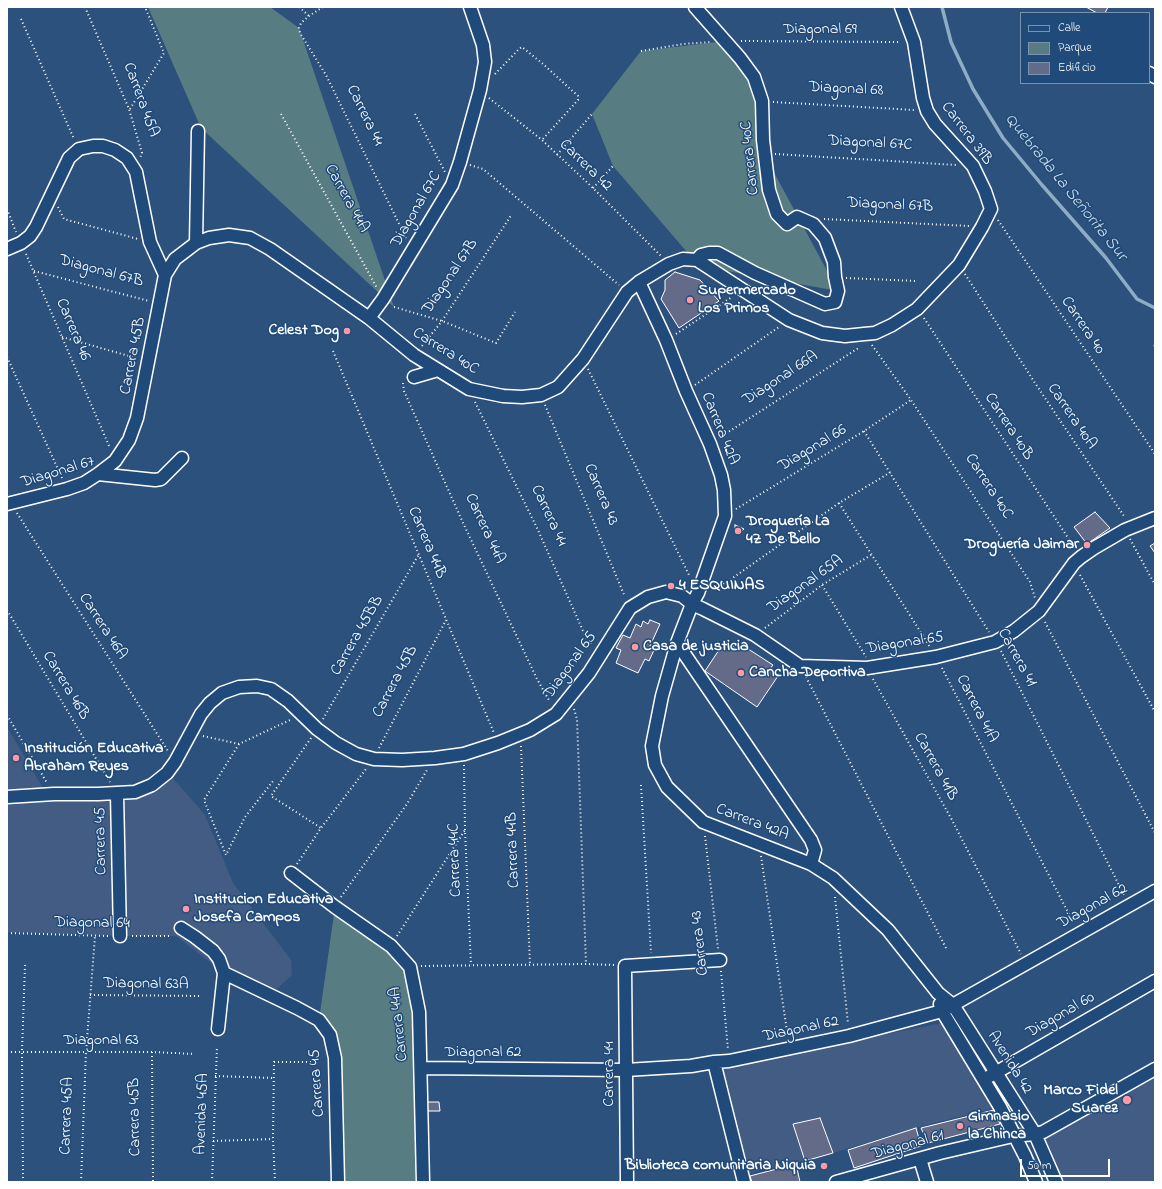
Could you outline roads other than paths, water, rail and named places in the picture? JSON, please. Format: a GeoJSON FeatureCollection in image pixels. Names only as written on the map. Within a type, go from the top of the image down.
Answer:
{"type":"FeatureCollection","features":[{"type":"Feature","properties":{"kind":"street","name":"Diagonal 67C"},"geometry":{"type":"LineString","coordinates":[[369,318],[383,299],[452,186],[460,162],[480,90],[485,62],[483,45],[470,7]]}},
{"type":"Feature","properties":{"kind":"street","name":"Carrera 40C"},"geometry":{"type":"LineString","coordinates":[[196,243],[209,238],[229,235],[250,238],[270,249],[369,318],[414,355],[438,370],[469,389],[503,396],[522,397],[540,395],[558,387],[583,359],[627,292],[638,282],[669,264],[683,259],[697,260],[709,253],[718,253],[755,273],[825,304],[835,302],[838,291],[834,262],[825,238],[813,224],[797,217],[787,224],[777,214],[768,190],[764,154],[762,101],[754,77],[695,7]]}},
{"type":"Feature","properties":{"kind":"street","name":"Carrera 39B"},"geometry":{"type":"LineString","coordinates":[[697,260],[742,291],[789,320],[822,333],[867,338],[918,309],[959,265],[991,209],[985,191],[973,166],[935,124],[927,111],[923,98],[914,42],[901,7]]}},
{"type":"Feature","properties":{"kind":"street"},"geometry":{"type":"LineString","coordinates":[[196,243],[198,131]]}},
{"type":"Feature","properties":{"kind":"street"},"geometry":{"type":"LineString","coordinates":[[7,249],[21,243],[30,236],[52,196],[69,158],[79,149],[93,146],[103,146],[115,150],[127,158],[136,172],[150,242],[165,275]]}},
{"type":"Feature","properties":{"kind":"street","name":"Carrera 45B"},"geometry":{"type":"LineString","coordinates":[[98,474],[115,460],[129,440],[138,418],[165,275],[175,259],[196,243]]}},
{"type":"Feature","properties":{"kind":"street","name":"Carrera 42A"},"geometry":{"type":"LineString","coordinates":[[638,282],[666,340],[686,391],[710,444],[721,475],[724,490],[724,516],[698,593],[692,604],[677,643],[662,696],[652,746],[655,765],[667,787],[703,822],[811,864],[833,878],[888,930],[938,993],[953,1005]]}},
{"type":"Feature","properties":{"kind":"street"},"geometry":{"type":"LineString","coordinates":[[408,379],[438,370]]}},
{"type":"Feature","properties":{"kind":"street","name":"Diagonal 67"},"geometry":{"type":"LineString","coordinates":[[9,504],[67,489],[84,483],[98,474],[155,480],[161,479],[182,458]]}},
{"type":"Feature","properties":{"kind":"street","name":"Diagonal 65"},"geometry":{"type":"LineString","coordinates":[[7,797],[54,794],[117,794],[135,792],[152,785],[167,773],[175,762],[201,714],[210,703],[222,693],[240,687],[257,686],[270,689],[288,701],[317,729],[336,743],[356,754],[374,759],[402,760],[464,754],[520,734],[544,723],[556,714],[589,674],[630,608],[648,598],[666,592],[682,596],[692,604],[755,635],[800,666],[867,668],[936,657],[995,642],[1014,631],[1039,611],[1077,560],[1124,530],[1155,518]]}},
{"type":"Feature","properties":{"kind":"street"},"geometry":{"type":"LineString","coordinates":[[677,643],[811,840],[815,850],[811,864]]}},
{"type":"Feature","properties":{"kind":"street","name":"Carrera 45"},"geometry":{"type":"LineString","coordinates":[[117,794],[120,936]]}},
{"type":"Feature","properties":{"kind":"street","name":"Carrera 44A"},"geometry":{"type":"LineString","coordinates":[[291,873],[335,907],[391,946],[410,967],[419,1012],[423,1182]]}},
{"type":"Feature","properties":{"kind":"street","name":"Diagonal 62"},"geometry":{"type":"LineString","coordinates":[[421,1068],[626,1070],[691,1066],[729,1061],[849,1036],[942,1011],[1155,891]]}},
{"type":"Feature","properties":{"kind":"street"},"geometry":{"type":"LineString","coordinates":[[178,932],[195,937],[213,951],[219,959],[224,973],[218,1029]]}},
{"type":"Feature","properties":{"kind":"street","name":"Carrera 44"},"geometry":{"type":"LineString","coordinates":[[627,1182],[625,966],[720,960]]}},
{"type":"Feature","properties":{"kind":"street","name":"Carrera 45"},"geometry":{"type":"LineString","coordinates":[[224,973],[319,1020],[330,1035],[335,1058],[338,1182]]}},
{"type":"Feature","properties":{"kind":"street","name":"Diagonal 60"},"geometry":{"type":"LineString","coordinates":[[983,1080],[1155,981]]}},
{"type":"Feature","properties":{"kind":"street","name":"Carrera 42A"},"geometry":{"type":"LineString","coordinates":[[938,993],[942,1011]]}},
{"type":"Feature","properties":{"kind":"street","name":"Avenida 42"},"geometry":{"type":"LineString","coordinates":[[953,1005],[1035,1134],[1056,1182]]}},
{"type":"Feature","properties":{"kind":"street","name":"Avenida 42"},"geometry":{"type":"LineString","coordinates":[[942,1011],[1000,1107],[1013,1136],[1025,1156],[1036,1182]]}},
{"type":"Feature","properties":{"kind":"street"},"geometry":{"type":"LineString","coordinates":[[714,1062],[744,1182]]}},
{"type":"Feature","properties":{"kind":"street"},"geometry":{"type":"LineString","coordinates":[[1035,1134],[1043,1132],[1155,1069]]}},
{"type":"Feature","properties":{"kind":"street","name":"Diagonal 61"},"geometry":{"type":"LineString","coordinates":[[843,1181],[940,1154],[1013,1136],[1035,1134]]}},
{"type":"Feature","properties":{"kind":"street"},"geometry":{"type":"LineString","coordinates":[[920,1160],[927,1182]]}},
{"type":"Feature","properties":{"kind":"waterway","name":"Quebrada La Señorita Sur"},"geometry":{"type":"LineString","coordinates":[[942,7],[951,42],[973,89],[1003,138],[1106,258],[1137,299],[1155,308]]}},
{"type":"Feature","properties":{"kind":"place","name":"Supermercado Los Primos"},"geometry":{"type":"Point","coordinates":[690,300]}},
{"type":"Feature","properties":{"kind":"place","name":"Celest Dog"},"geometry":{"type":"Point","coordinates":[347,331]}},
{"type":"Feature","properties":{"kind":"place","name":"Droguería La 4Z De Bello"},"geometry":{"type":"Point","coordinates":[738,531]}},
{"type":"Feature","properties":{"kind":"place","name":"Droguería Jaimar"},"geometry":{"type":"Point","coordinates":[1087,545]}},
{"type":"Feature","properties":{"kind":"place","name":"4 ESQUINAS"},"geometry":{"type":"Point","coordinates":[671,586]}},
{"type":"Feature","properties":{"kind":"place","name":"Casa de justicia"},"geometry":{"type":"Point","coordinates":[635,647]}},
{"type":"Feature","properties":{"kind":"place","name":"Cancha Deportiva"},"geometry":{"type":"Point","coordinates":[741,673]}},
{"type":"Feature","properties":{"kind":"place","name":"Institución Educativa Abraham Reyes"},"geometry":{"type":"Point","coordinates":[16,758]}},
{"type":"Feature","properties":{"kind":"place","name":"Institucion Educativa Josefa Campos"},"geometry":{"type":"Point","coordinates":[186,909]}},
{"type":"Feature","properties":{"kind":"place","name":"Marco Fidel Suarez"},"geometry":{"type":"Point","coordinates":[1127,1100]}},
{"type":"Feature","properties":{"kind":"place","name":"Gimnasio la Chinca"},"geometry":{"type":"Point","coordinates":[960,1126]}},
{"type":"Feature","properties":{"kind":"place","name":"Biblioteca comunitaria Niquia"},"geometry":{"type":"Point","coordinates":[824,1166]}}]}
